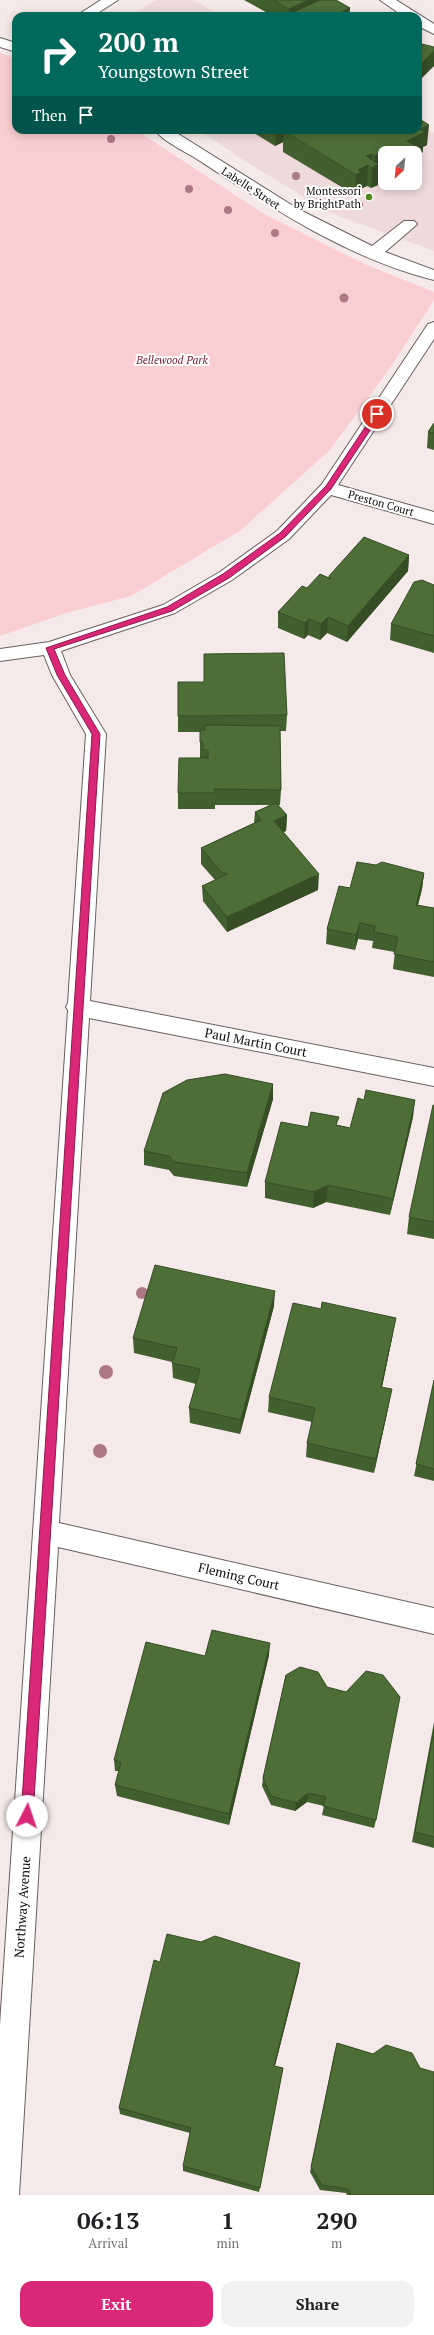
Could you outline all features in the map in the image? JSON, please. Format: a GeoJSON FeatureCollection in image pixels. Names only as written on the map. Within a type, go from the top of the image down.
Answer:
{"type":"FeatureCollection","features":[{"type":"Feature","properties":{"kind":"street"},"geometry":{"type":"LineString","coordinates":[[90,12],[111,0]]}},
{"type":"Feature","properties":{"kind":"street"},"geometry":{"type":"LineString","coordinates":[[387,0],[406,12]]}},
{"type":"Feature","properties":{"kind":"street"},"geometry":{"type":"LineString","coordinates":[[422,22],[434,30]]}},
{"type":"Feature","properties":{"kind":"street"},"geometry":{"type":"LineString","coordinates":[[0,42],[12,46]]}},
{"type":"Feature","properties":{"kind":"street","name":"Labelle Street"},"geometry":{"type":"LineString","coordinates":[[168,134],[273,203],[303,220],[375,252],[434,275]]}},
{"type":"Feature","properties":{"kind":"street"},"geometry":{"type":"LineString","coordinates":[[375,252],[408,224]]}},
{"type":"Feature","properties":{"kind":"street"},"geometry":{"type":"LineString","coordinates":[[0,655],[50,648],[169,609],[226,576],[283,535],[328,488],[434,327]]}},
{"type":"Feature","properties":{"kind":"street","name":"Preston Court"},"geometry":{"type":"LineString","coordinates":[[328,488],[434,518]]}},
{"type":"Feature","properties":{"kind":"street","name":"Northway Avenue"},"geometry":{"type":"LineString","coordinates":[[4,2195],[77,1008],[96,734],[61,675],[50,648]]}},
{"type":"Feature","properties":{"kind":"street","name":"Paul Martin Court"},"geometry":{"type":"LineString","coordinates":[[77,1008],[434,1077]]}},
{"type":"Feature","properties":{"kind":"street","name":"Fleming Court"},"geometry":{"type":"LineString","coordinates":[[45,1532],[434,1621]]}},
{"type":"Feature","properties":{"kind":"shaded area"},"geometry":{"type":"Polygon","coordinates":[[[156,0],[193,0],[215,12],[136,12],[156,0]]]}},
{"type":"Feature","properties":{"kind":"shaded area","name":"Montessori by BrightPath"},"geometry":{"type":"Polygon","coordinates":[[[422,126],[434,133],[434,251],[328,212],[240,158],[205,134],[422,134],[422,126]]]}},
{"type":"Feature","properties":{"kind":"green space","name":"Bellewood Park"},"geometry":{"type":"Polygon","coordinates":[[[0,53],[12,58],[12,134],[142,134],[264,214],[367,265],[434,292],[434,300],[390,368],[330,450],[241,530],[131,596],[66,613],[0,636],[0,53]]]}},
{"type":"Feature","properties":{"kind":"building"},"geometry":{"type":"Polygon","coordinates":[[[273,0],[308,0],[289,9],[273,0]]]}},
{"type":"Feature","properties":{"kind":"building"},"geometry":{"type":"Polygon","coordinates":[[[320,0],[336,0],[350,8],[341,12],[294,12],[320,0]]]}},
{"type":"Feature","properties":{"kind":"building"},"geometry":{"type":"Polygon","coordinates":[[[422,44],[434,47],[434,51],[422,63],[422,44]]]}},
{"type":"Feature","properties":{"kind":"building"},"geometry":{"type":"Polygon","coordinates":[[[422,121],[429,125],[422,128],[422,121]]]}},
{"type":"Feature","properties":{"kind":"building"},"geometry":{"type":"Polygon","coordinates":[[[289,134],[421,134],[407,141],[416,146],[378,146],[378,154],[375,156],[372,154],[366,156],[378,165],[372,168],[368,165],[358,170],[361,172],[356,175],[289,134]]]}},
{"type":"Feature","properties":{"kind":"building"},"geometry":{"type":"Polygon","coordinates":[[[434,423],[434,433],[428,432],[434,423]]]}},
{"type":"Feature","properties":{"kind":"building"},"geometry":{"type":"Polygon","coordinates":[[[364,537],[409,555],[348,626],[328,617],[321,624],[309,619],[305,623],[278,612],[302,586],[307,588],[320,574],[331,579],[329,576],[364,537]]]}},
{"type":"Feature","properties":{"kind":"building"},"geometry":{"type":"Polygon","coordinates":[[[422,580],[434,585],[434,636],[391,624],[414,582],[422,580]]]}},
{"type":"Feature","properties":{"kind":"building"},"geometry":{"type":"Polygon","coordinates":[[[284,653],[287,715],[178,716],[178,682],[204,682],[204,654],[284,653]]]}},
{"type":"Feature","properties":{"kind":"building"},"geometry":{"type":"Polygon","coordinates":[[[205,725],[280,726],[281,790],[214,789],[215,793],[178,793],[179,758],[208,758],[208,750],[203,750],[203,742],[200,742],[200,730],[205,730],[205,725]]]}},
{"type":"Feature","properties":{"kind":"building"},"geometry":{"type":"Polygon","coordinates":[[[276,803],[287,815],[274,821],[319,874],[227,917],[202,886],[228,874],[221,872],[201,848],[261,820],[255,812],[276,803]]]}},
{"type":"Feature","properties":{"kind":"building"},"geometry":{"type":"Polygon","coordinates":[[[357,862],[376,865],[382,862],[424,873],[416,905],[434,908],[434,962],[394,954],[398,937],[374,932],[375,926],[360,923],[356,935],[327,929],[339,886],[350,888],[357,862]]]}},
{"type":"Feature","properties":{"kind":"building"},"geometry":{"type":"Polygon","coordinates":[[[225,1074],[273,1084],[247,1173],[174,1162],[169,1156],[144,1151],[163,1093],[187,1080],[225,1074]]]}},
{"type":"Feature","properties":{"kind":"building"},"geometry":{"type":"Polygon","coordinates":[[[366,1090],[415,1100],[393,1199],[328,1185],[314,1192],[265,1182],[281,1122],[308,1127],[311,1112],[339,1117],[336,1125],[350,1128],[358,1098],[364,1100],[366,1090]]]}},
{"type":"Feature","properties":{"kind":"building"},"geometry":{"type":"Polygon","coordinates":[[[434,1105],[434,1222],[409,1217],[434,1105]]]}},
{"type":"Feature","properties":{"kind":"building"},"geometry":{"type":"Polygon","coordinates":[[[155,1265],[275,1291],[241,1420],[189,1408],[200,1369],[172,1363],[177,1348],[133,1338],[155,1265]]]}},
{"type":"Feature","properties":{"kind":"building"},"geometry":{"type":"Polygon","coordinates":[[[322,1302],[396,1318],[381,1387],[392,1389],[376,1459],[307,1443],[315,1408],[269,1397],[293,1303],[321,1309],[322,1302]]]}},
{"type":"Feature","properties":{"kind":"building"},"geometry":{"type":"Polygon","coordinates":[[[434,1380],[434,1469],[416,1464],[434,1380]]]}},
{"type":"Feature","properties":{"kind":"building"},"geometry":{"type":"Polygon","coordinates":[[[212,1630],[270,1643],[229,1814],[115,1785],[121,1762],[114,1760],[146,1642],[205,1656],[212,1630]]]}},
{"type":"Feature","properties":{"kind":"building"},"geometry":{"type":"Polygon","coordinates":[[[300,1667],[318,1672],[327,1687],[346,1692],[366,1671],[383,1675],[400,1697],[376,1820],[323,1806],[326,1797],[308,1793],[296,1803],[271,1796],[263,1778],[286,1675],[300,1667]]]}},
{"type":"Feature","properties":{"kind":"building"},"geometry":{"type":"Polygon","coordinates":[[[434,1729],[434,1837],[415,1832],[434,1729]]]}},
{"type":"Feature","properties":{"kind":"building"},"geometry":{"type":"Polygon","coordinates":[[[167,1934],[201,1942],[215,1936],[300,1963],[274,2066],[283,2068],[260,2188],[183,2166],[191,2128],[119,2108],[154,1960],[160,1962],[167,1934]]]}},
{"type":"Feature","properties":{"kind":"building"},"geometry":{"type":"Polygon","coordinates":[[[337,2043],[373,2054],[386,2045],[412,2053],[420,2068],[434,2072],[434,2195],[351,2195],[348,2189],[322,2185],[311,2167],[337,2043]]]}},
{"type":"Feature","properties":{"kind":"place","name":"Montessori by BrightPath"},"geometry":{"type":"Point","coordinates":[369,197]}},
{"type":"Feature","properties":{"kind":"route"},"geometry":{"type":"LineString","coordinates":[[27,1816],[77,1008],[96,734],[61,675],[50,648],[169,609],[226,576],[283,535],[328,488],[377,414]]}}]}
